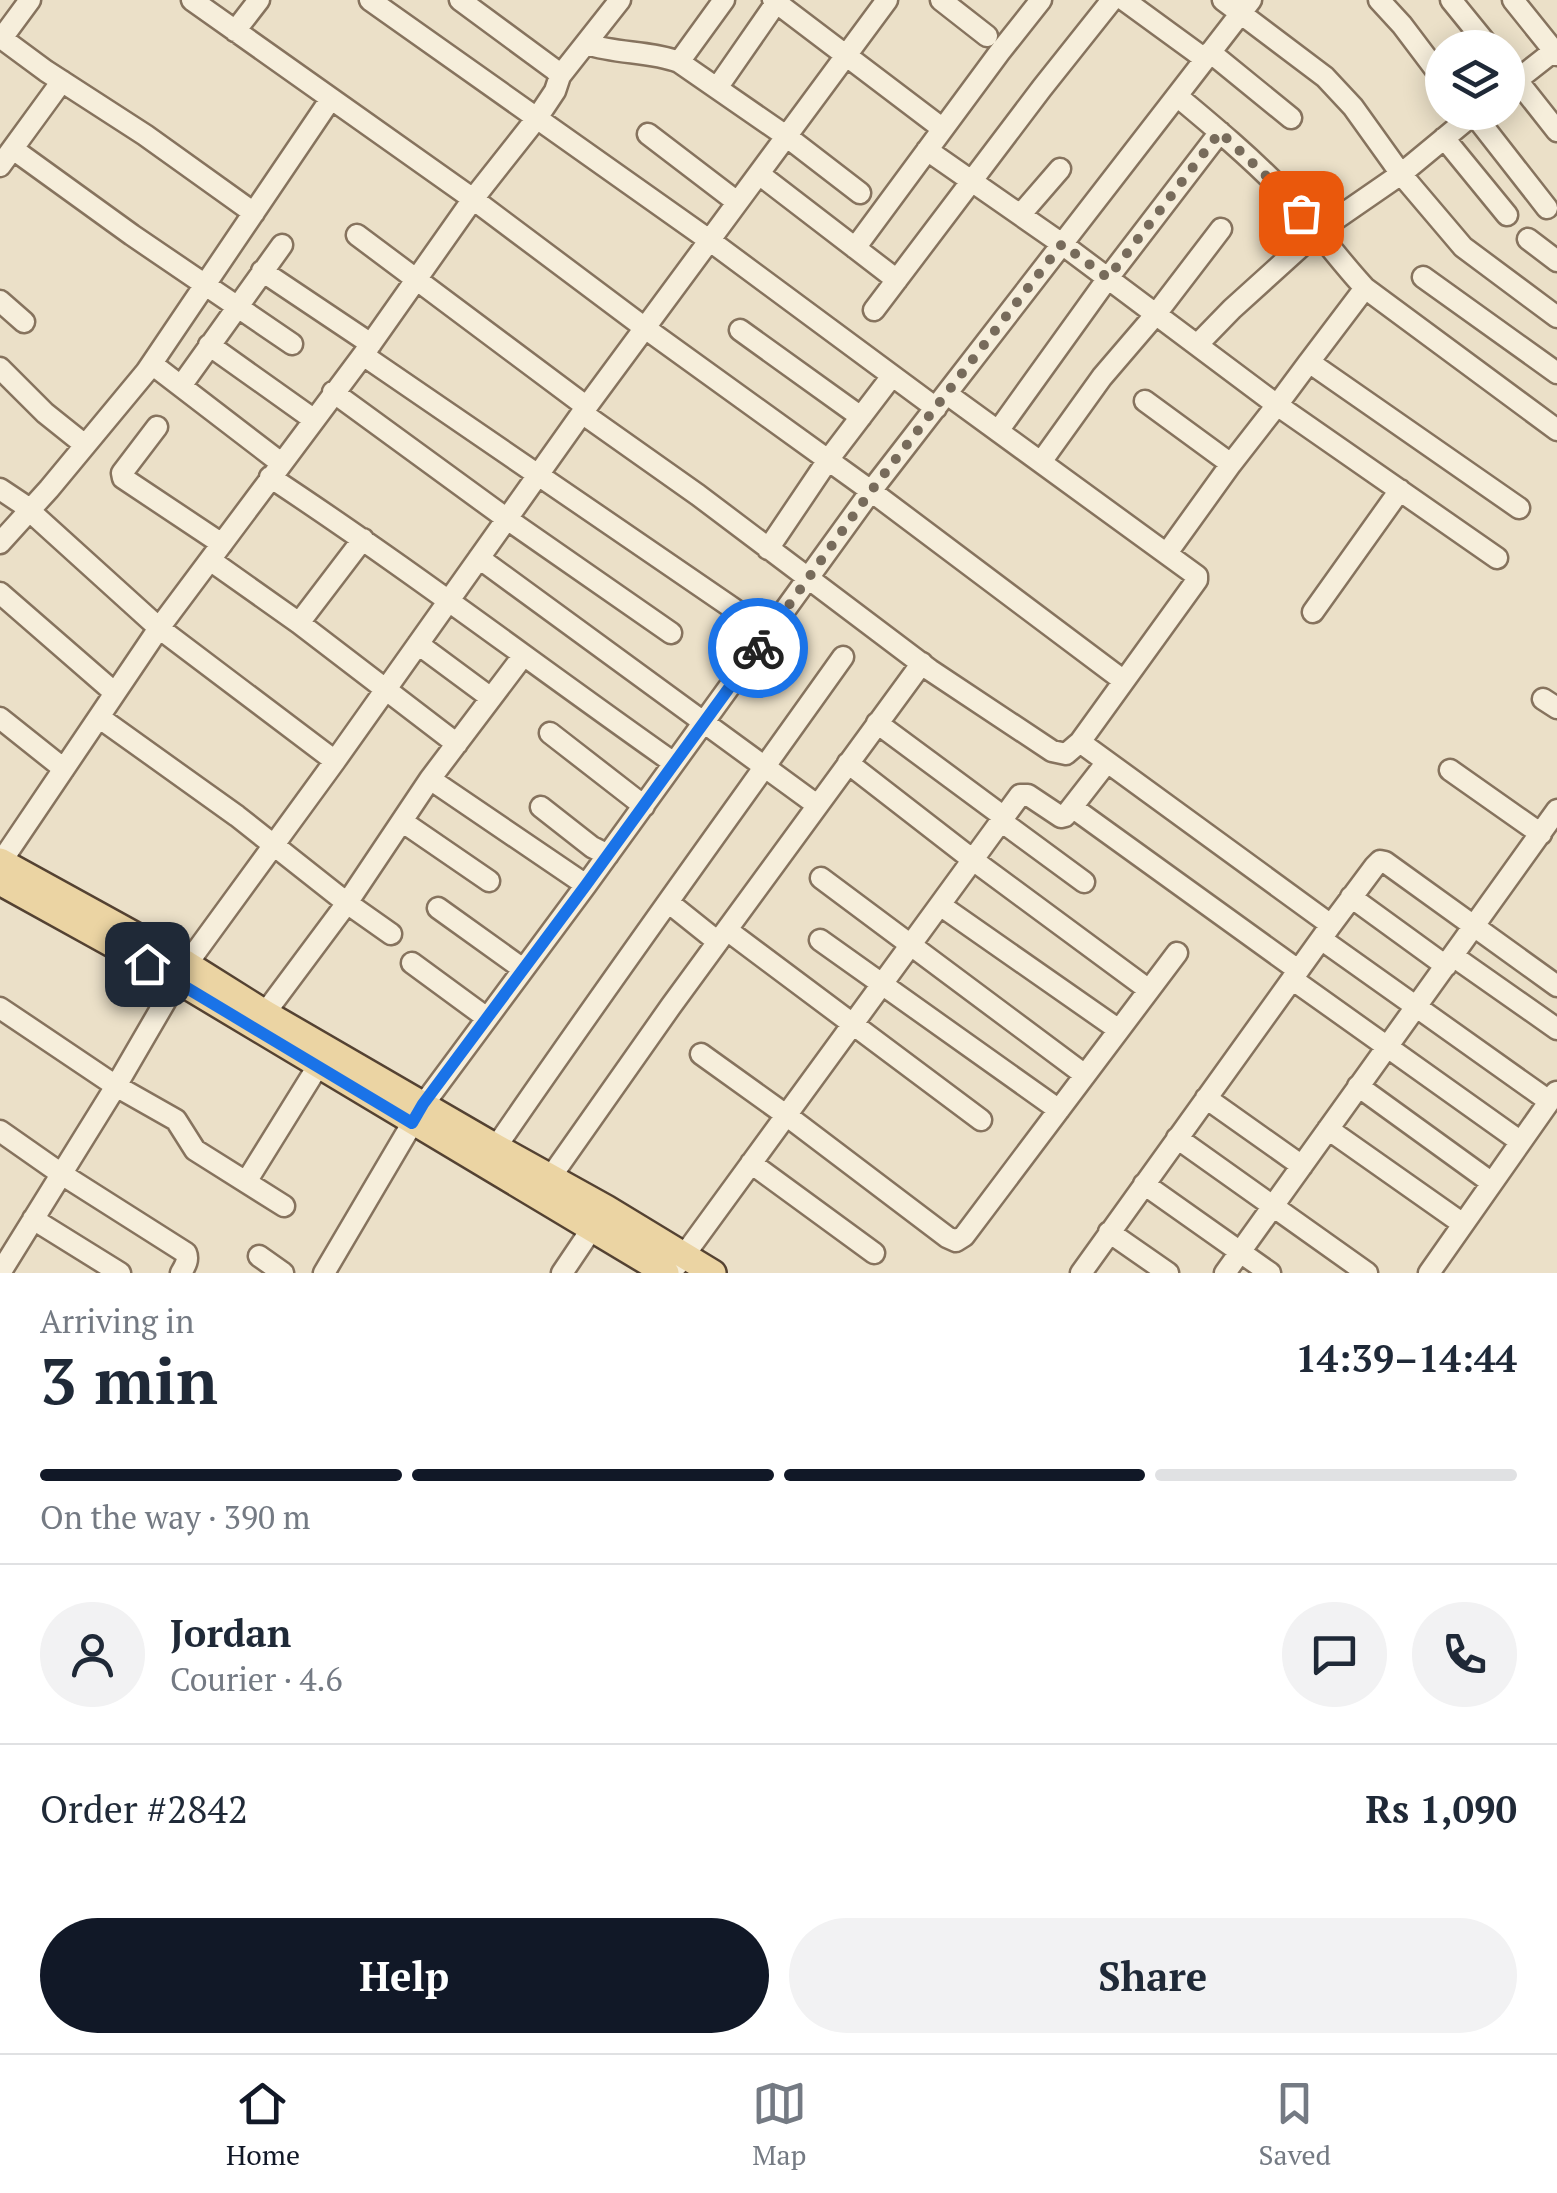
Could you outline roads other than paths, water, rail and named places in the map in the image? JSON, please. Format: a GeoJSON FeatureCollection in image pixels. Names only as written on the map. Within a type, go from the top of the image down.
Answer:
{"type":"FeatureCollection","features":[{"type":"Feature","properties":{"kind":"main road"},"geometry":{"type":"LineString","coordinates":[[0,868],[182,972],[265,1012],[418,1114],[599,1218],[674,1267],[713,1273]]}},
{"type":"Feature","properties":{"kind":"main road"},"geometry":{"type":"LineString","coordinates":[[182,972],[318,1066],[496,1148],[550,1178],[599,1218]]}},
{"type":"Feature","properties":{"kind":"street"},"geometry":{"type":"LineString","coordinates":[[30,0],[1,37],[254,213]]}},
{"type":"Feature","properties":{"kind":"street"},"geometry":{"type":"LineString","coordinates":[[192,0],[473,199],[1124,681]]}},
{"type":"Feature","properties":{"kind":"street"},"geometry":{"type":"LineString","coordinates":[[236,32],[259,0]]}},
{"type":"Feature","properties":{"kind":"street"},"geometry":{"type":"LineString","coordinates":[[357,235],[458,308],[584,410],[768,549],[922,663],[1052,751],[1066,754],[1080,742],[1196,580],[1193,572],[998,431],[892,376],[709,240],[370,0]]}},
{"type":"Feature","properties":{"kind":"street"},"geometry":{"type":"LineString","coordinates":[[460,0],[560,76]]}},
{"type":"Feature","properties":{"kind":"street"},"geometry":{"type":"LineString","coordinates":[[679,62],[724,0]]}},
{"type":"Feature","properties":{"kind":"street"},"geometry":{"type":"LineString","coordinates":[[26,1273],[3,1264],[116,1086],[182,972],[584,410],[887,0]]}},
{"type":"Feature","properties":{"kind":"street"},"geometry":{"type":"LineString","coordinates":[[941,0],[986,36]]}},
{"type":"Feature","properties":{"kind":"street"},"geometry":{"type":"LineString","coordinates":[[855,248],[1041,0]]}},
{"type":"Feature","properties":{"kind":"street"},"geometry":{"type":"LineString","coordinates":[[874,310],[1112,0]]}},
{"type":"Feature","properties":{"kind":"street"},"geometry":{"type":"LineString","coordinates":[[1124,0],[1291,118]]}},
{"type":"Feature","properties":{"kind":"street"},"geometry":{"type":"LineString","coordinates":[[1223,0],[1246,6],[1325,77],[1462,246],[1557,317]]}},
{"type":"Feature","properties":{"kind":"street"},"geometry":{"type":"LineString","coordinates":[[1379,0],[1425,55]]}},
{"type":"Feature","properties":{"kind":"street"},"geometry":{"type":"LineString","coordinates":[[1451,0],[1475,30]]}},
{"type":"Feature","properties":{"kind":"street"},"geometry":{"type":"LineString","coordinates":[[1513,0],[1556,52],[1525,70]]}},
{"type":"Feature","properties":{"kind":"street"},"geometry":{"type":"LineString","coordinates":[[718,88],[775,1],[943,128]]}},
{"type":"Feature","properties":{"kind":"street"},"geometry":{"type":"LineString","coordinates":[[0,868],[159,628],[367,349],[473,199],[537,118],[556,91],[560,76],[614,2]]}},
{"type":"Feature","properties":{"kind":"street"},"geometry":{"type":"LineString","coordinates":[[324,1273],[418,1114],[487,1018],[871,491],[1246,6]]}},
{"type":"Feature","properties":{"kind":"street"},"geometry":{"type":"LineString","coordinates":[[587,44],[679,62],[786,136],[860,194]]}},
{"type":"Feature","properties":{"kind":"street"},"geometry":{"type":"LineString","coordinates":[[62,81],[6,158],[292,344]]}},
{"type":"Feature","properties":{"kind":"street"},"geometry":{"type":"LineString","coordinates":[[1176,96],[1285,194],[1365,288],[1557,430]]}},
{"type":"Feature","properties":{"kind":"street"},"geometry":{"type":"LineString","coordinates":[[1525,96],[1557,131]]}},
{"type":"Feature","properties":{"kind":"street"},"geometry":{"type":"LineString","coordinates":[[0,543],[152,364],[330,100]]}},
{"type":"Feature","properties":{"kind":"street"},"geometry":{"type":"LineString","coordinates":[[1197,345],[1317,232],[1400,174],[1454,130]]}},
{"type":"Feature","properties":{"kind":"street"},"geometry":{"type":"LineString","coordinates":[[1487,130],[1547,208]]}},
{"type":"Feature","properties":{"kind":"street"},"geometry":{"type":"LineString","coordinates":[[998,431],[1220,132]]}},
{"type":"Feature","properties":{"kind":"street"},"geometry":{"type":"LineString","coordinates":[[648,134],[738,202]]}},
{"type":"Feature","properties":{"kind":"street"},"geometry":{"type":"LineString","coordinates":[[1444,138],[1507,216]]}},
{"type":"Feature","properties":{"kind":"street"},"geometry":{"type":"LineString","coordinates":[[927,150],[1021,214],[1277,405],[1497,558]]}},
{"type":"Feature","properties":{"kind":"street"},"geometry":{"type":"LineString","coordinates":[[1021,214],[1060,168]]}},
{"type":"Feature","properties":{"kind":"street"},"geometry":{"type":"LineString","coordinates":[[758,174],[897,280]]}},
{"type":"Feature","properties":{"kind":"street"},"geometry":{"type":"LineString","coordinates":[[1041,462],[1102,377],[1221,229]]}},
{"type":"Feature","properties":{"kind":"street"},"geometry":{"type":"LineString","coordinates":[[1528,239],[1557,260]]}},
{"type":"Feature","properties":{"kind":"street"},"geometry":{"type":"LineString","coordinates":[[181,386],[282,246]]}},
{"type":"Feature","properties":{"kind":"street"},"geometry":{"type":"LineString","coordinates":[[262,271],[538,475],[768,633]]}},
{"type":"Feature","properties":{"kind":"street"},"geometry":{"type":"LineString","coordinates":[[1423,276],[1557,373]]}},
{"type":"Feature","properties":{"kind":"street"},"geometry":{"type":"LineString","coordinates":[[1166,553],[1365,288]]}},
{"type":"Feature","properties":{"kind":"street"},"geometry":{"type":"LineString","coordinates":[[0,301],[24,322]]}},
{"type":"Feature","properties":{"kind":"street"},"geometry":{"type":"LineString","coordinates":[[740,330],[861,417]]}},
{"type":"Feature","properties":{"kind":"street"},"geometry":{"type":"LineString","coordinates":[[210,345],[313,419]]}},
{"type":"Feature","properties":{"kind":"street"},"geometry":{"type":"LineString","coordinates":[[1309,362],[1519,508]]}},
{"type":"Feature","properties":{"kind":"street"},"geometry":{"type":"LineString","coordinates":[[152,364],[363,538],[674,763]]}},
{"type":"Feature","properties":{"kind":"street"},"geometry":{"type":"LineString","coordinates":[[0,368],[45,413],[85,445]]}},
{"type":"Feature","properties":{"kind":"street"},"geometry":{"type":"LineString","coordinates":[[768,549],[828,460],[892,376]]}},
{"type":"Feature","properties":{"kind":"street"},"geometry":{"type":"LineString","coordinates":[[333,392],[671,633]]}},
{"type":"Feature","properties":{"kind":"street"},"geometry":{"type":"LineString","coordinates":[[1145,401],[1230,464]]}},
{"type":"Feature","properties":{"kind":"street"},"geometry":{"type":"LineString","coordinates":[[158,427],[128,464],[123,478],[299,623],[457,744]]}},
{"type":"Feature","properties":{"kind":"street"},"geometry":{"type":"LineString","coordinates":[[0,490],[28,510],[159,628],[335,761]]}},
{"type":"Feature","properties":{"kind":"street"},"geometry":{"type":"LineString","coordinates":[[1313,612],[1400,490]]}},
{"type":"Feature","properties":{"kind":"street"},"geometry":{"type":"LineString","coordinates":[[299,623],[363,538]]}},
{"type":"Feature","properties":{"kind":"street"},"geometry":{"type":"LineString","coordinates":[[479,558],[817,805]]}},
{"type":"Feature","properties":{"kind":"street"},"geometry":{"type":"LineString","coordinates":[[0,593],[116,693]]}},
{"type":"Feature","properties":{"kind":"street"},"geometry":{"type":"LineString","coordinates":[[418,644],[490,698]]}},
{"type":"Feature","properties":{"kind":"street"},"geometry":{"type":"LineString","coordinates":[[265,1012],[347,902],[430,779],[523,656]]}},
{"type":"Feature","properties":{"kind":"street"},"geometry":{"type":"LineString","coordinates":[[496,1148],[843,657]]}},
{"type":"Feature","properties":{"kind":"street"},"geometry":{"type":"LineString","coordinates":[[550,1178],[922,663]]}},
{"type":"Feature","properties":{"kind":"street"},"geometry":{"type":"LineString","coordinates":[[0,718],[64,769]]}},
{"type":"Feature","properties":{"kind":"street"},"geometry":{"type":"LineString","coordinates":[[100,718],[391,934]]}},
{"type":"Feature","properties":{"kind":"street"},"geometry":{"type":"LineString","coordinates":[[877,723],[1084,882]]}},
{"type":"Feature","properties":{"kind":"street"},"geometry":{"type":"LineString","coordinates":[[550,733],[644,806]]}},
{"type":"Feature","properties":{"kind":"street"},"geometry":{"type":"LineString","coordinates":[[1080,742],[1326,932],[1415,1008],[1553,1096],[1429,1273]]}},
{"type":"Feature","properties":{"kind":"street"},"geometry":{"type":"LineString","coordinates":[[674,1267],[1020,795],[1028,795],[1061,817],[1066,816],[1107,762]]}},
{"type":"Feature","properties":{"kind":"street"},"geometry":{"type":"LineString","coordinates":[[848,763],[1149,990]]}},
{"type":"Feature","properties":{"kind":"street"},"geometry":{"type":"LineString","coordinates":[[1450,770],[1541,834]]}},
{"type":"Feature","properties":{"kind":"street"},"geometry":{"type":"LineString","coordinates":[[430,779],[586,885]]}},
{"type":"Feature","properties":{"kind":"street"},"geometry":{"type":"LineString","coordinates":[[540,807],[608,855]]}},
{"type":"Feature","properties":{"kind":"street"},"geometry":{"type":"LineString","coordinates":[[1072,807],[1387,1047],[1520,1142]]}},
{"type":"Feature","properties":{"kind":"street"},"geometry":{"type":"LineString","coordinates":[[1225,1273],[1557,810]]}},
{"type":"Feature","properties":{"kind":"street"},"geometry":{"type":"LineString","coordinates":[[403,822],[489,881]]}},
{"type":"Feature","properties":{"kind":"street"},"geometry":{"type":"LineString","coordinates":[[1081,1273],[1380,861],[1557,986]]}},
{"type":"Feature","properties":{"kind":"street"},"geometry":{"type":"LineString","coordinates":[[820,878],[1085,1075]]}},
{"type":"Feature","properties":{"kind":"street"},"geometry":{"type":"LineString","coordinates":[[1351,897],[1557,1029]]}},
{"type":"Feature","properties":{"kind":"street"},"geometry":{"type":"LineString","coordinates":[[668,902],[852,1025],[981,1120]]}},
{"type":"Feature","properties":{"kind":"street"},"geometry":{"type":"LineString","coordinates":[[940,905],[1119,1030]]}},
{"type":"Feature","properties":{"kind":"street"},"geometry":{"type":"LineString","coordinates":[[438,908],[523,969]]}},
{"type":"Feature","properties":{"kind":"street"},"geometry":{"type":"LineString","coordinates":[[820,940],[1059,1110]]}},
{"type":"Feature","properties":{"kind":"street"},"geometry":{"type":"LineString","coordinates":[[701,1054],[956,1241],[964,1236],[1176,953]]}},
{"type":"Feature","properties":{"kind":"street"},"geometry":{"type":"LineString","coordinates":[[412,963],[487,1018]]}},
{"type":"Feature","properties":{"kind":"street"},"geometry":{"type":"LineString","coordinates":[[0,1008],[116,1086],[176,1120],[195,1150],[284,1206]]}},
{"type":"Feature","properties":{"kind":"street"},"geometry":{"type":"LineString","coordinates":[[246,1182],[318,1066]]}},
{"type":"Feature","properties":{"kind":"street"},"geometry":{"type":"LineString","coordinates":[[1358,1086],[1492,1183]]}},
{"type":"Feature","properties":{"kind":"street"},"geometry":{"type":"LineString","coordinates":[[1206,1098],[1302,1166]]}},
{"type":"Feature","properties":{"kind":"street"},"geometry":{"type":"LineString","coordinates":[[1328,1129],[1463,1224]]}},
{"type":"Feature","properties":{"kind":"street"},"geometry":{"type":"LineString","coordinates":[[0,1131],[186,1252],[188,1257],[181,1273]]}},
{"type":"Feature","properties":{"kind":"street"},"geometry":{"type":"LineString","coordinates":[[1176,1138],[1367,1273]]}},
{"type":"Feature","properties":{"kind":"street"},"geometry":{"type":"LineString","coordinates":[[751,1163],[874,1253]]}},
{"type":"Feature","properties":{"kind":"street"},"geometry":{"type":"LineString","coordinates":[[1144,1184],[1270,1273]]}},
{"type":"Feature","properties":{"kind":"street"},"geometry":{"type":"LineString","coordinates":[[562,1273],[599,1218]]}},
{"type":"Feature","properties":{"kind":"street"},"geometry":{"type":"LineString","coordinates":[[33,1219],[120,1273]]}},
{"type":"Feature","properties":{"kind":"street"},"geometry":{"type":"LineString","coordinates":[[1109,1232],[1168,1273]]}},
{"type":"Feature","properties":{"kind":"street"},"geometry":{"type":"LineString","coordinates":[[258,1256],[284,1273]]}}]}
